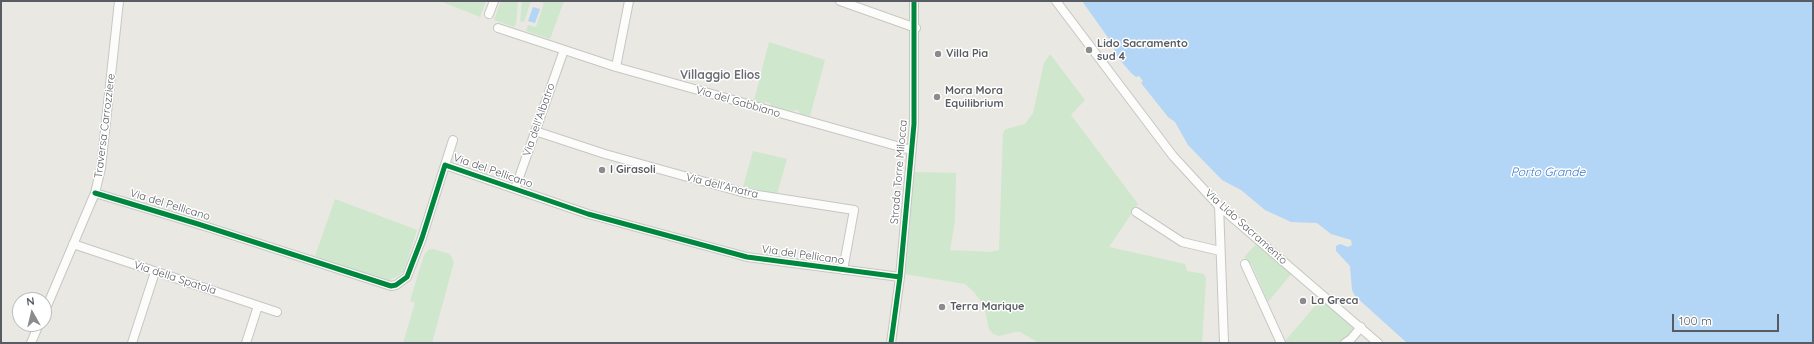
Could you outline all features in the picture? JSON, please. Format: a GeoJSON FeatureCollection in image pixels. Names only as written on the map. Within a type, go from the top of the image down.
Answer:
{"type":"FeatureCollection","features":[{"type":"Feature","properties":{"kind":"street","name":"Traversa Carrozziere"},"geometry":{"type":"LineString","coordinates":[[52,293],[95,193],[101,168],[119,1]]}},
{"type":"Feature","properties":{"kind":"street"},"geometry":{"type":"LineString","coordinates":[[489,14],[494,1]]}},
{"type":"Feature","properties":{"kind":"street"},"geometry":{"type":"LineString","coordinates":[[616,67],[628,1]]}},
{"type":"Feature","properties":{"kind":"street"},"geometry":{"type":"LineString","coordinates":[[840,1],[916,28]]}},
{"type":"Feature","properties":{"kind":"street","name":"Strada Torre Milocca"},"geometry":{"type":"LineString","coordinates":[[891,343],[900,276],[914,124],[916,28],[914,1]]}},
{"type":"Feature","properties":{"kind":"street","name":"Via Lido Sacramento"},"geometry":{"type":"LineString","coordinates":[[1056,1],[1173,156],[1219,206],[1362,327],[1378,343]]}},
{"type":"Feature","properties":{"kind":"street","name":"Via del Gabbiano"},"geometry":{"type":"LineString","coordinates":[[498,28],[616,67],[911,150]]}},
{"type":"Feature","properties":{"kind":"street","name":"Via dell'Albatro"},"geometry":{"type":"LineString","coordinates":[[515,189],[564,50]]}},
{"type":"Feature","properties":{"kind":"street","name":"Via dell'Anatra"},"geometry":{"type":"LineString","coordinates":[[535,131],[605,154],[745,193],[854,210],[843,270]]}},
{"type":"Feature","properties":{"kind":"street"},"geometry":{"type":"LineString","coordinates":[[445,165],[453,140]]}},
{"type":"Feature","properties":{"kind":"street","name":"Via del Pellicano"},"geometry":{"type":"LineString","coordinates":[[95,193],[198,224],[390,286],[396,285],[407,277],[422,238],[445,165],[588,214],[747,257],[900,276]]}},
{"type":"Feature","properties":{"kind":"street"},"geometry":{"type":"LineString","coordinates":[[1219,206],[1224,342]]}},
{"type":"Feature","properties":{"kind":"street"},"geometry":{"type":"LineString","coordinates":[[1136,212],[1182,242],[1220,251]]}},
{"type":"Feature","properties":{"kind":"street","name":"Via della Spatola"},"geometry":{"type":"LineString","coordinates":[[73,244],[277,312]]}},
{"type":"Feature","properties":{"kind":"street"},"geometry":{"type":"LineString","coordinates":[[1245,264],[1281,343]]}},
{"type":"Feature","properties":{"kind":"street"},"geometry":{"type":"LineString","coordinates":[[132,343],[155,272]]}},
{"type":"Feature","properties":{"kind":"street"},"geometry":{"type":"LineString","coordinates":[[246,343],[258,306]]}},
{"type":"Feature","properties":{"kind":"street"},"geometry":{"type":"LineString","coordinates":[[1345,343],[1362,327]]}},
{"type":"Feature","properties":{"kind":"street"},"geometry":{"type":"LineString","coordinates":[[31,343],[36,332]]}},
{"type":"Feature","properties":{"kind":"green space"},"geometry":{"type":"Polygon","coordinates":[[[440,1],[486,1],[480,17],[440,1]]]}},
{"type":"Feature","properties":{"kind":"green space"},"geometry":{"type":"Polygon","coordinates":[[[501,1],[518,1],[516,24],[514,27],[494,20],[501,1]]]}},
{"type":"Feature","properties":{"kind":"green space"},"geometry":{"type":"Polygon","coordinates":[[[522,1],[531,1],[524,22],[520,21],[522,1]]]}},
{"type":"Feature","properties":{"kind":"green space"},"geometry":{"type":"Polygon","coordinates":[[[537,1],[564,1],[550,39],[526,31],[528,25],[536,27],[544,3],[537,1]]]}},
{"type":"Feature","properties":{"kind":"green space"},"geometry":{"type":"Polygon","coordinates":[[[769,42],[825,60],[810,116],[800,114],[797,110],[791,111],[771,106],[770,103],[754,101],[769,42]]]}},
{"type":"Feature","properties":{"kind":"green space"},"geometry":{"type":"Polygon","coordinates":[[[1050,54],[1085,100],[1071,115],[1138,204],[1109,247],[1185,264],[1187,271],[1204,274],[1206,279],[1202,343],[1039,343],[1020,332],[999,336],[993,334],[989,329],[984,306],[974,292],[965,284],[905,274],[914,172],[956,173],[955,221],[950,250],[991,252],[999,250],[1003,133],[1006,129],[1025,124],[1033,113],[1044,63],[1050,54]]]}},
{"type":"Feature","properties":{"kind":"green space"},"geometry":{"type":"Polygon","coordinates":[[[753,151],[787,159],[777,194],[743,187],[753,151]]]}},
{"type":"Feature","properties":{"kind":"green space"},"geometry":{"type":"Polygon","coordinates":[[[335,199],[417,230],[404,271],[398,276],[387,281],[315,256],[335,199]]]}},
{"type":"Feature","properties":{"kind":"green space"},"geometry":{"type":"Polygon","coordinates":[[[1257,243],[1292,273],[1268,302],[1252,265],[1244,257],[1257,243]]]}},
{"type":"Feature","properties":{"kind":"green space"},"geometry":{"type":"Polygon","coordinates":[[[433,249],[450,254],[454,262],[432,343],[403,343],[415,303],[410,301],[424,255],[428,250],[433,249]]]}},
{"type":"Feature","properties":{"kind":"green space"},"geometry":{"type":"Polygon","coordinates":[[[1321,299],[1355,327],[1351,334],[1339,343],[1286,343],[1285,341],[1321,299]]]}},
{"type":"Feature","properties":{"kind":"water","name":"Porto Grande"},"geometry":{"type":"Polygon","coordinates":[[[1082,1],[1813,1],[1813,343],[1407,343],[1355,296],[1352,290],[1350,266],[1336,251],[1336,246],[1340,244],[1348,247],[1352,245],[1351,240],[1331,234],[1317,223],[1291,222],[1265,210],[1241,190],[1222,180],[1188,145],[1175,122],[1168,117],[1141,83],[1143,81],[1139,76],[1136,77],[1131,73],[1115,54],[1114,46],[1082,1]]]}},
{"type":"Feature","properties":{"kind":"water"},"geometry":{"type":"Polygon","coordinates":[[[533,7],[540,9],[535,23],[528,21],[533,7]]]}},
{"type":"Feature","properties":{"kind":"cycle path"},"geometry":{"type":"LineString","coordinates":[[891,343],[900,277],[914,124],[914,1]]}},
{"type":"Feature","properties":{"kind":"cycle path"},"geometry":{"type":"LineString","coordinates":[[95,193],[198,224],[391,286],[396,285],[407,277],[422,238],[445,165],[588,214],[747,257],[900,277]]}},
{"type":"Feature","properties":{"kind":"place","name":"Lido Sacramento sud 4"},"geometry":{"type":"Point","coordinates":[1089,50]}},
{"type":"Feature","properties":{"kind":"place","name":"Villa Pia"},"geometry":{"type":"Point","coordinates":[938,54]}},
{"type":"Feature","properties":{"kind":"place","name":"Mora Mora Equilibrium"},"geometry":{"type":"Point","coordinates":[937,97]}},
{"type":"Feature","properties":{"kind":"place","name":"I Girasoli"},"geometry":{"type":"Point","coordinates":[602,170]}},
{"type":"Feature","properties":{"kind":"place","name":"La Greca"},"geometry":{"type":"Point","coordinates":[1303,301]}},
{"type":"Feature","properties":{"kind":"place","name":"Terra Marique"},"geometry":{"type":"Point","coordinates":[942,307]}},
{"type":"Feature","properties":{"kind":"district","name":"Villaggio Elios"},"geometry":{"type":"Point","coordinates":[720,75]}}]}
